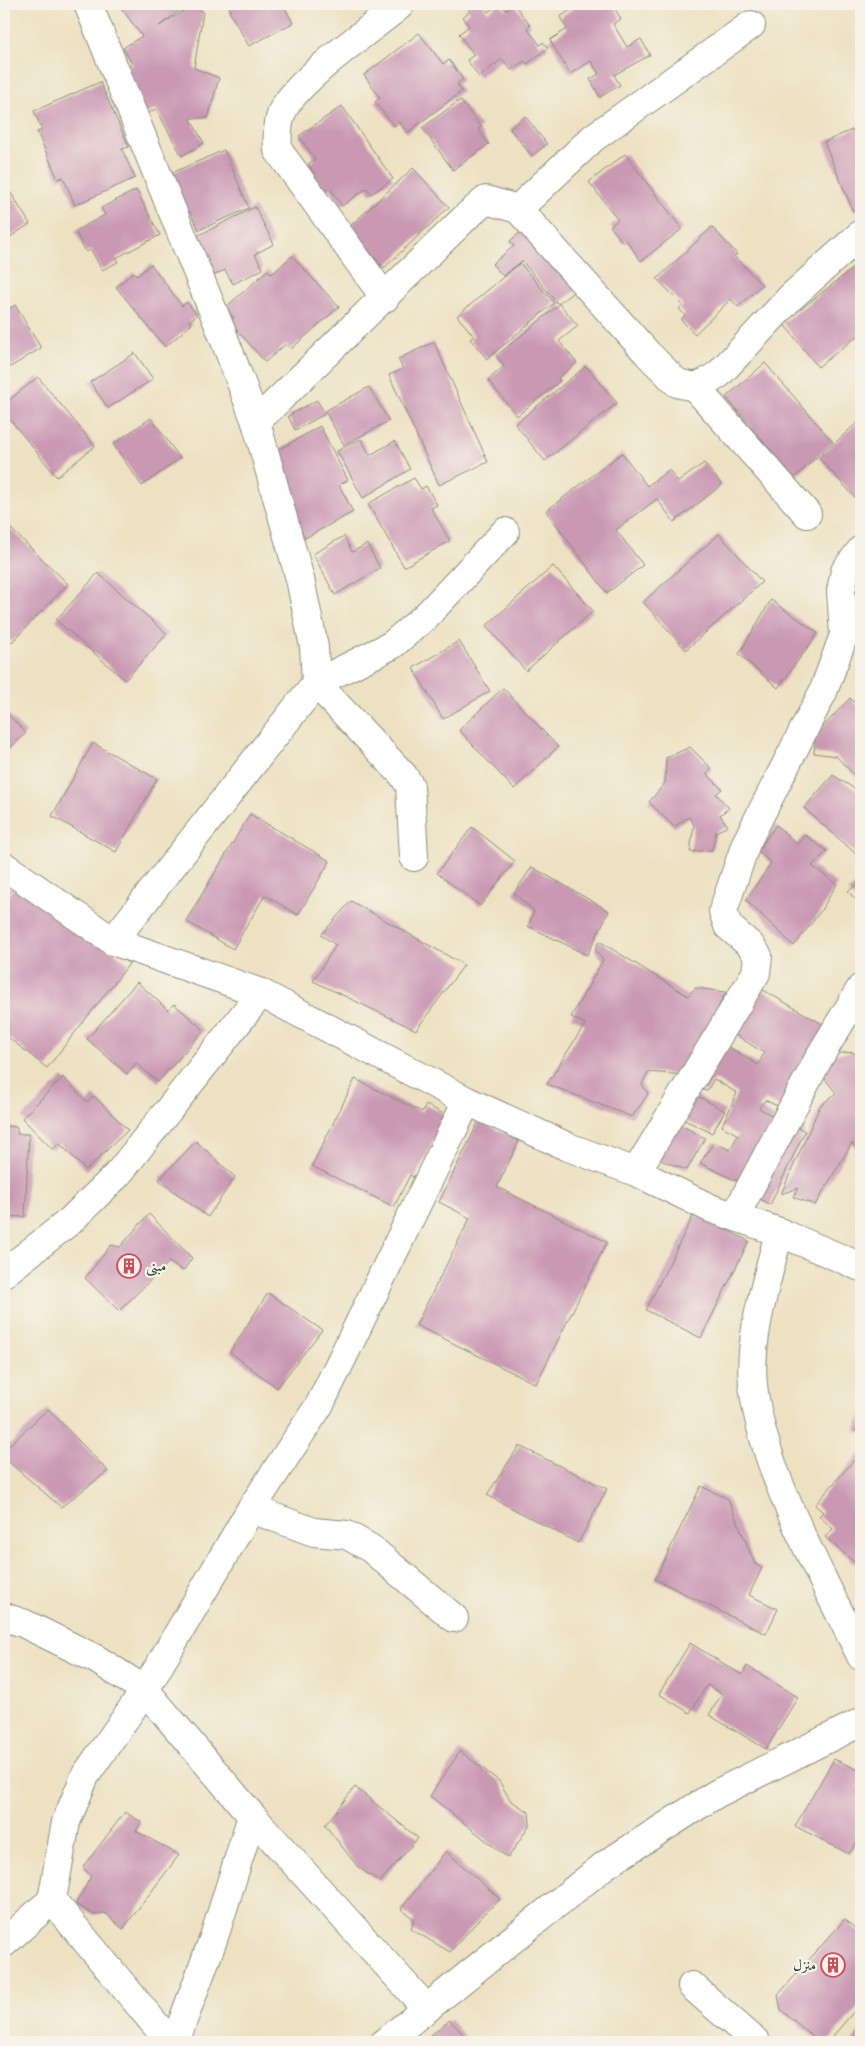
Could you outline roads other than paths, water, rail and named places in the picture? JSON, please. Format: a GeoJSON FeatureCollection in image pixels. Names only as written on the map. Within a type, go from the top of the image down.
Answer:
{"type":"FeatureCollection","features":[{"type":"Feature","properties":{"kind":"street"},"geometry":{"type":"LineString","coordinates":[[88,4],[256,422],[300,579],[314,646],[316,683],[403,775],[410,786],[414,857]]}},
{"type":"Feature","properties":{"kind":"street"},"geometry":{"type":"LineString","coordinates":[[385,298],[278,150],[277,130],[282,111],[299,88],[399,6]]}},
{"type":"Feature","properties":{"kind":"street"},"geometry":{"type":"LineString","coordinates":[[518,209],[593,138],[751,25]]}},
{"type":"Feature","properties":{"kind":"street"},"geometry":{"type":"LineString","coordinates":[[256,422],[467,216],[486,200],[518,209],[648,354],[677,383],[695,387],[719,374],[791,297],[861,234]]}},
{"type":"Feature","properties":{"kind":"street"},"geometry":{"type":"LineString","coordinates":[[695,387],[807,514]]}},
{"type":"Feature","properties":{"kind":"street"},"geometry":{"type":"LineString","coordinates":[[113,941],[316,683],[392,645],[426,616],[505,532]]}},
{"type":"Feature","properties":{"kind":"street"},"geometry":{"type":"LineString","coordinates":[[636,1172],[756,973],[758,956],[750,945],[728,926],[723,911],[746,843],[824,692],[844,635],[841,591],[845,572],[861,550]]}},
{"type":"Feature","properties":{"kind":"street"},"geometry":{"type":"LineString","coordinates":[[4,866],[113,941],[261,993],[468,1101],[568,1147],[636,1172],[710,1208],[779,1232],[861,1267]]}},
{"type":"Feature","properties":{"kind":"street"},"geometry":{"type":"LineString","coordinates":[[735,1216],[820,1056],[861,988]]}},
{"type":"Feature","properties":{"kind":"street"},"geometry":{"type":"LineString","coordinates":[[4,1273],[70,1221],[118,1174],[261,993]]}},
{"type":"Feature","properties":{"kind":"street"},"geometry":{"type":"LineString","coordinates":[[4,1944],[52,1900],[66,1822],[86,1776],[146,1690],[251,1509],[320,1404],[468,1101]]}},
{"type":"Feature","properties":{"kind":"street"},"geometry":{"type":"LineString","coordinates":[[779,1232],[756,1328],[753,1384],[769,1457],[805,1540],[861,1656]]}},
{"type":"Feature","properties":{"kind":"street"},"geometry":{"type":"LineString","coordinates":[[251,1509],[314,1532],[347,1535],[370,1548],[454,1618]]}},
{"type":"Feature","properties":{"kind":"street"},"geometry":{"type":"LineString","coordinates":[[4,1616],[23,1623],[96,1659],[146,1690],[252,1816],[427,2008]]}},
{"type":"Feature","properties":{"kind":"street"},"geometry":{"type":"LineString","coordinates":[[385,2042],[605,1865],[716,1794],[861,1722]]}},
{"type":"Feature","properties":{"kind":"street"},"geometry":{"type":"LineString","coordinates":[[175,2042],[214,1937],[252,1816]]}},
{"type":"Feature","properties":{"kind":"street"},"geometry":{"type":"LineString","coordinates":[[52,1900],[170,2042]]}},
{"type":"Feature","properties":{"kind":"street"},"geometry":{"type":"LineString","coordinates":[[692,1986],[756,2042]]}},
{"type":"Feature","properties":{"kind":"place","name":"مبنى"},"geometry":{"type":"Point","coordinates":[129,1266]}},
{"type":"Feature","properties":{"kind":"place","name":"منزل"},"geometry":{"type":"Point","coordinates":[833,1965]}}]}
